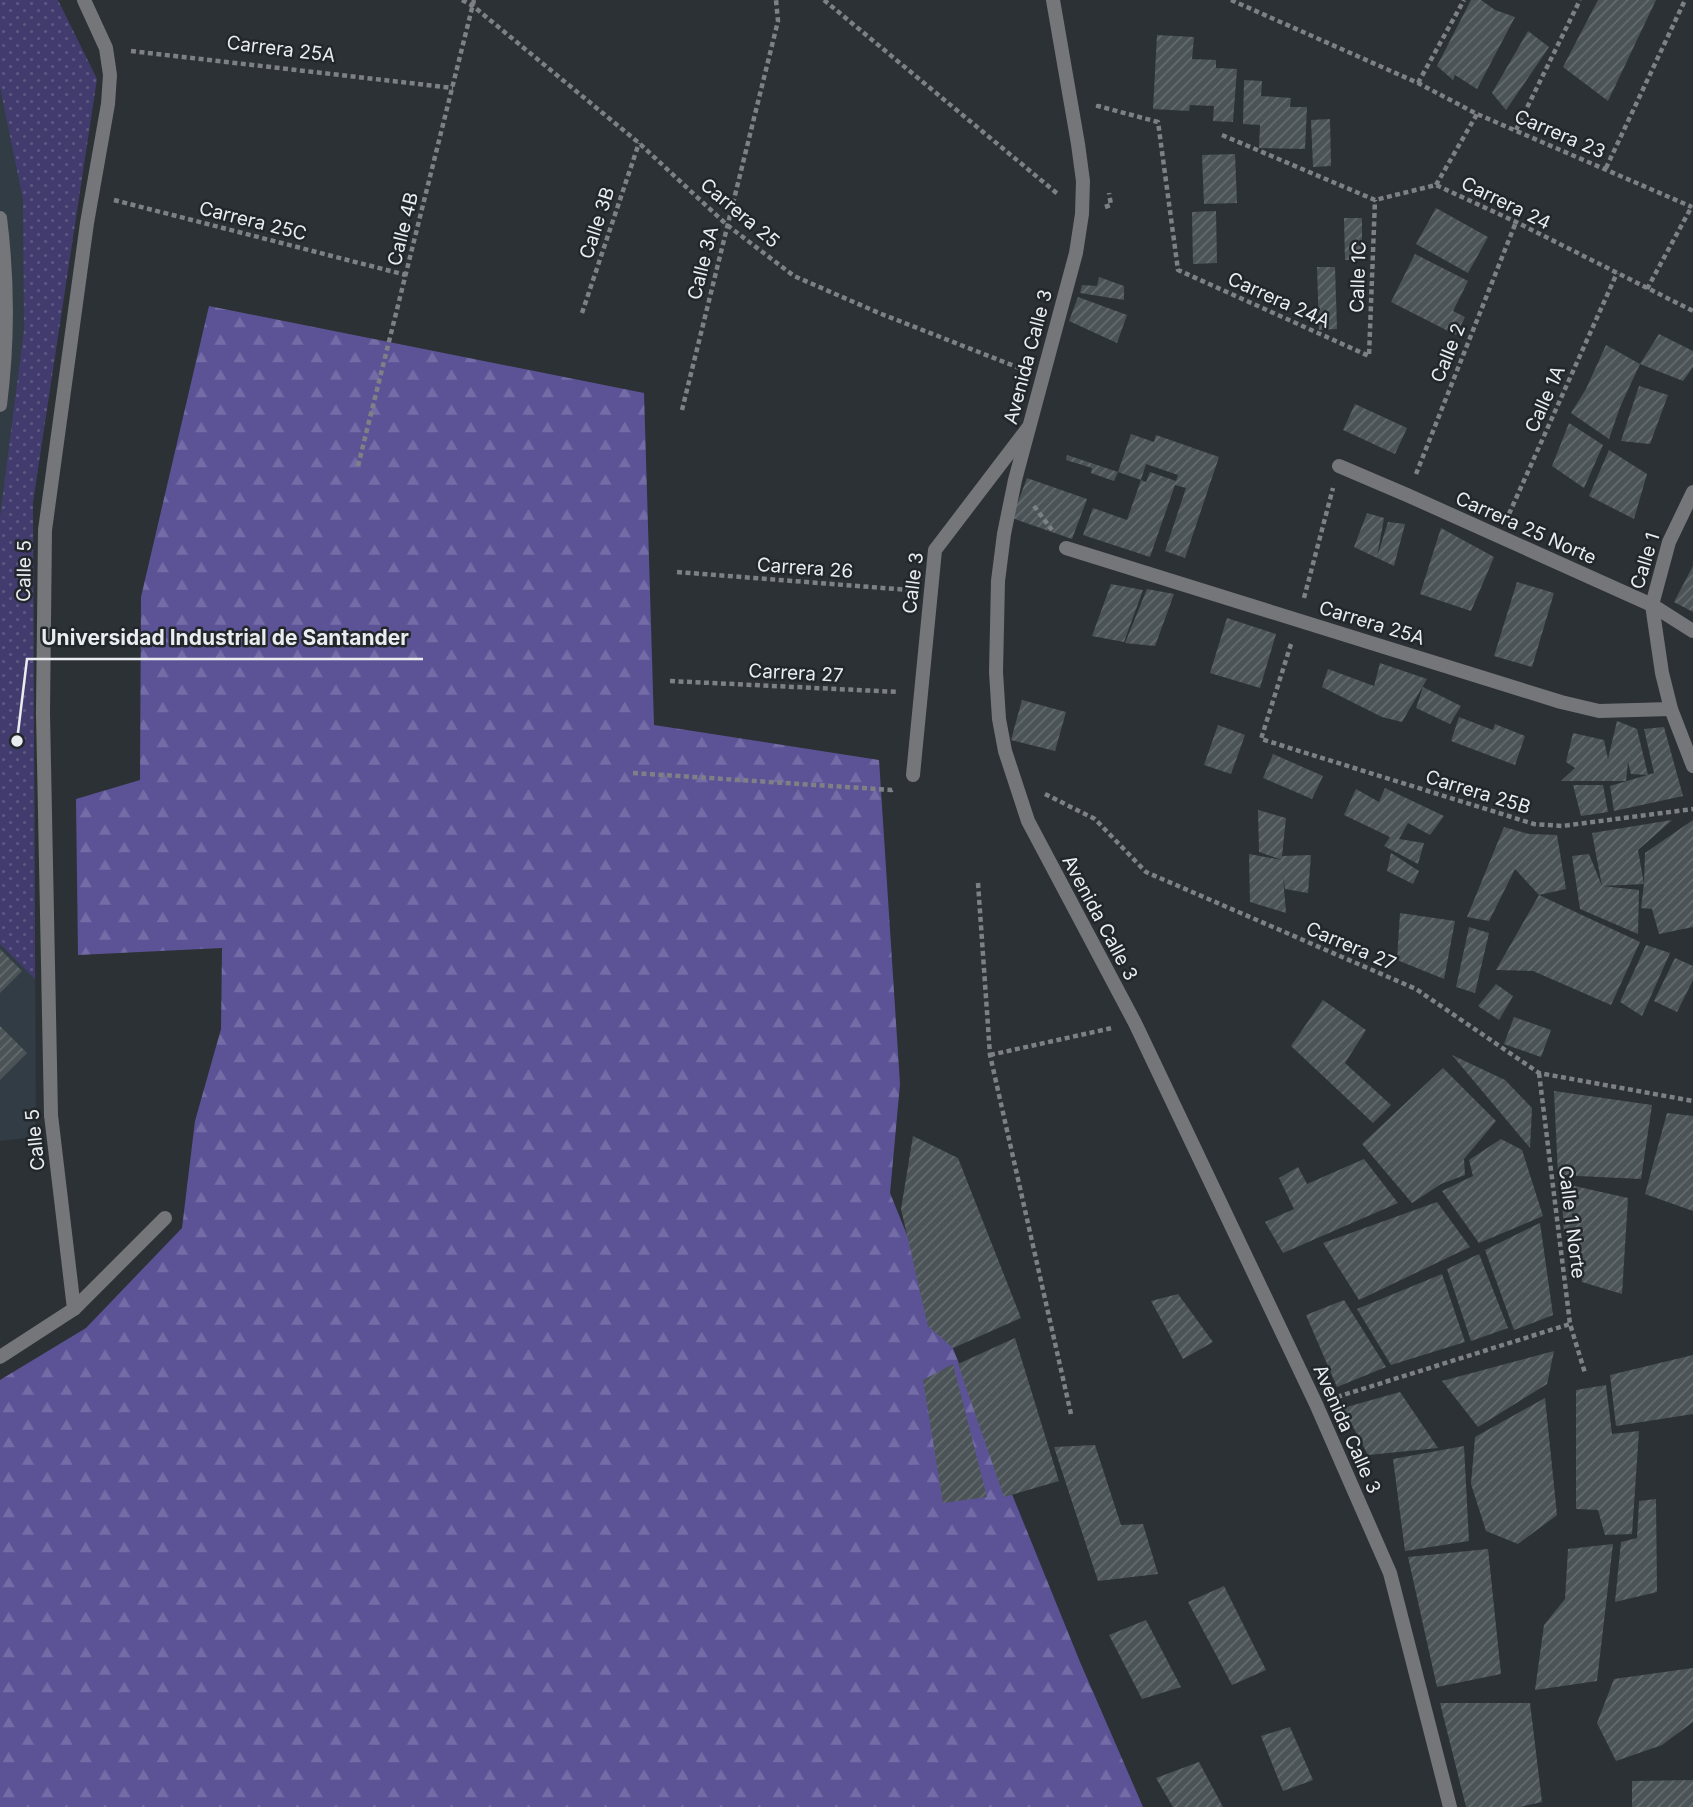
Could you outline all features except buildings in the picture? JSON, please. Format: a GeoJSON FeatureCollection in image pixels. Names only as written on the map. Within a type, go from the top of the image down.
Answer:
{"type":"FeatureCollection","features":[{"type":"Feature","properties":{"kind":"street","name":"Calle 5"},"geometry":{"type":"LineString","coordinates":[[74,1309],[51,1115],[43,713],[45,530],[108,104],[110,75],[106,48],[84,0]]}},
{"type":"Feature","properties":{"kind":"street","name":"Avenida Calle 3"},"geometry":{"type":"LineString","coordinates":[[1053,0],[1078,144],[1083,181],[1082,214],[1076,253],[1015,480],[1004,534],[998,581],[996,672],[999,719],[1013,778],[1028,821],[1045,858],[1135,1023],[1316,1405],[1390,1573],[1450,1807]]}},
{"type":"Feature","properties":{"kind":"street"},"geometry":{"type":"LineString","coordinates":[[0,218],[8,303],[0,405]]}},
{"type":"Feature","properties":{"kind":"street","name":"Calle 3"},"geometry":{"type":"LineString","coordinates":[[913,775],[935,550],[1029,427]]}},
{"type":"Feature","properties":{"kind":"street","name":"Carrera 25 Norte"},"geometry":{"type":"LineString","coordinates":[[1339,466],[1652,605],[1693,631]]}},
{"type":"Feature","properties":{"kind":"street","name":"Calle 1"},"geometry":{"type":"LineString","coordinates":[[1693,492],[1669,542],[1652,605],[1661,673],[1671,709],[1693,766]]}},
{"type":"Feature","properties":{"kind":"street","name":"Carrera 25A"},"geometry":{"type":"LineString","coordinates":[[1066,548],[1561,702],[1599,711],[1671,709]]}},
{"type":"Feature","properties":{"kind":"street"},"geometry":{"type":"LineString","coordinates":[[0,1357],[74,1309],[165,1218]]}},
{"type":"Feature","properties":{"kind":"path","name":"Carrera 25"},"geometry":{"type":"LineString","coordinates":[[462,0],[473,3],[639,143],[727,225],[794,276],[978,353],[1043,376]]}},
{"type":"Feature","properties":{"kind":"path","name":"Calle 3A"},"geometry":{"type":"LineString","coordinates":[[681,410],[778,21],[776,0]]}},
{"type":"Feature","properties":{"kind":"path"},"geometry":{"type":"LineString","coordinates":[[824,0],[1082,214]]}},
{"type":"Feature","properties":{"kind":"path","name":"Carrera 23"},"geometry":{"type":"LineString","coordinates":[[1231,0],[1418,83],[1477,114],[1693,206]]}},
{"type":"Feature","properties":{"kind":"path"},"geometry":{"type":"LineString","coordinates":[[1418,83],[1464,0]]}},
{"type":"Feature","properties":{"kind":"path"},"geometry":{"type":"LineString","coordinates":[[1516,130],[1580,0]]}},
{"type":"Feature","properties":{"kind":"path"},"geometry":{"type":"LineString","coordinates":[[1606,169],[1685,0]]}},
{"type":"Feature","properties":{"kind":"path","name":"Calle 4B"},"geometry":{"type":"LineString","coordinates":[[359,466],[473,3]]}},
{"type":"Feature","properties":{"kind":"path","name":"Carrera 25A"},"geometry":{"type":"LineString","coordinates":[[106,48],[453,88]]}},
{"type":"Feature","properties":{"kind":"path","name":"Carrera 24A"},"geometry":{"type":"LineString","coordinates":[[1099,118],[1098,106],[1158,122],[1178,271],[1369,356]]}},
{"type":"Feature","properties":{"kind":"path"},"geometry":{"type":"LineString","coordinates":[[1436,185],[1477,114]]}},
{"type":"Feature","properties":{"kind":"path"},"geometry":{"type":"LineString","coordinates":[[1222,135],[1375,200]]}},
{"type":"Feature","properties":{"kind":"path","name":"Calle 3B"},"geometry":{"type":"LineString","coordinates":[[582,313],[639,143]]}},
{"type":"Feature","properties":{"kind":"path"},"geometry":{"type":"LineString","coordinates":[[1108,180],[1111,205]]}},
{"type":"Feature","properties":{"kind":"path","name":"Carrera 24"},"geometry":{"type":"LineString","coordinates":[[1375,200],[1436,185],[1693,311]]}},
{"type":"Feature","properties":{"kind":"path","name":"Carrera 25C"},"geometry":{"type":"LineString","coordinates":[[93,195],[406,275]]}},
{"type":"Feature","properties":{"kind":"path","name":"Calle 1C"},"geometry":{"type":"LineString","coordinates":[[1369,356],[1375,200]]}},
{"type":"Feature","properties":{"kind":"path"},"geometry":{"type":"LineString","coordinates":[[1647,289],[1693,206]]}},
{"type":"Feature","properties":{"kind":"path","name":"Calle 2"},"geometry":{"type":"LineString","coordinates":[[1408,495],[1516,222]]}},
{"type":"Feature","properties":{"kind":"path","name":"Calle 1A"},"geometry":{"type":"LineString","coordinates":[[1498,537],[1617,273]]}},
{"type":"Feature","properties":{"kind":"path"},"geometry":{"type":"LineString","coordinates":[[1015,480],[1066,548]]}},
{"type":"Feature","properties":{"kind":"path","name":"Carrera 26"},"geometry":{"type":"LineString","coordinates":[[677,572],[930,592]]}},
{"type":"Feature","properties":{"kind":"path","name":"Carrera 27"},"geometry":{"type":"LineString","coordinates":[[670,681],[921,693]]}},
{"type":"Feature","properties":{"kind":"path","name":"Carrera 25B"},"geometry":{"type":"LineString","coordinates":[[1262,738],[1534,824],[1562,826],[1693,809]]}},
{"type":"Feature","properties":{"kind":"path"},"geometry":{"type":"LineString","coordinates":[[633,773],[892,790],[913,775]]}},
{"type":"Feature","properties":{"kind":"path","name":"Carrera 27"},"geometry":{"type":"LineString","coordinates":[[1013,778],[1095,819],[1146,872],[1416,989],[1539,1073],[1693,1101]]}},
{"type":"Feature","properties":{"kind":"path"},"geometry":{"type":"LineString","coordinates":[[978,883],[990,1055],[1071,1414]]}},
{"type":"Feature","properties":{"kind":"path"},"geometry":{"type":"LineString","coordinates":[[990,1055],[1135,1023]]}},
{"type":"Feature","properties":{"kind":"path","name":"Calle 1 Norte"},"geometry":{"type":"LineString","coordinates":[[1539,1073],[1570,1324],[1585,1373]]}},
{"type":"Feature","properties":{"kind":"path"},"geometry":{"type":"LineString","coordinates":[[1364,1387],[1570,1324]]}},
{"type":"Feature","properties":{"kind":"shaded area"},"geometry":{"type":"Polygon","coordinates":[[[0,0],[58,0],[78,193],[33,502],[36,1137],[0,1141],[0,0]]]}},
{"type":"Feature","properties":{"kind":"shaded area"},"geometry":{"type":"Polygon","coordinates":[[[0,0],[58,0],[97,79],[33,502],[35,979],[0,944],[0,517],[24,330],[23,200],[0,87],[0,0]]]}},
{"type":"Feature","properties":{"kind":"green space"},"geometry":{"type":"Polygon","coordinates":[[[209,306],[644,393],[654,725],[879,760],[900,1084],[890,1193],[1080,1662],[1143,1807],[0,1807],[0,1380],[86,1328],[182,1228],[195,1121],[221,1029],[222,948],[78,955],[76,799],[140,780],[141,597],[209,306]]]}},
{"type":"Feature","properties":{"kind":"place","name":"Universidad Industrial de Santander"},"geometry":{"type":"Point","coordinates":[17,741]}}]}
